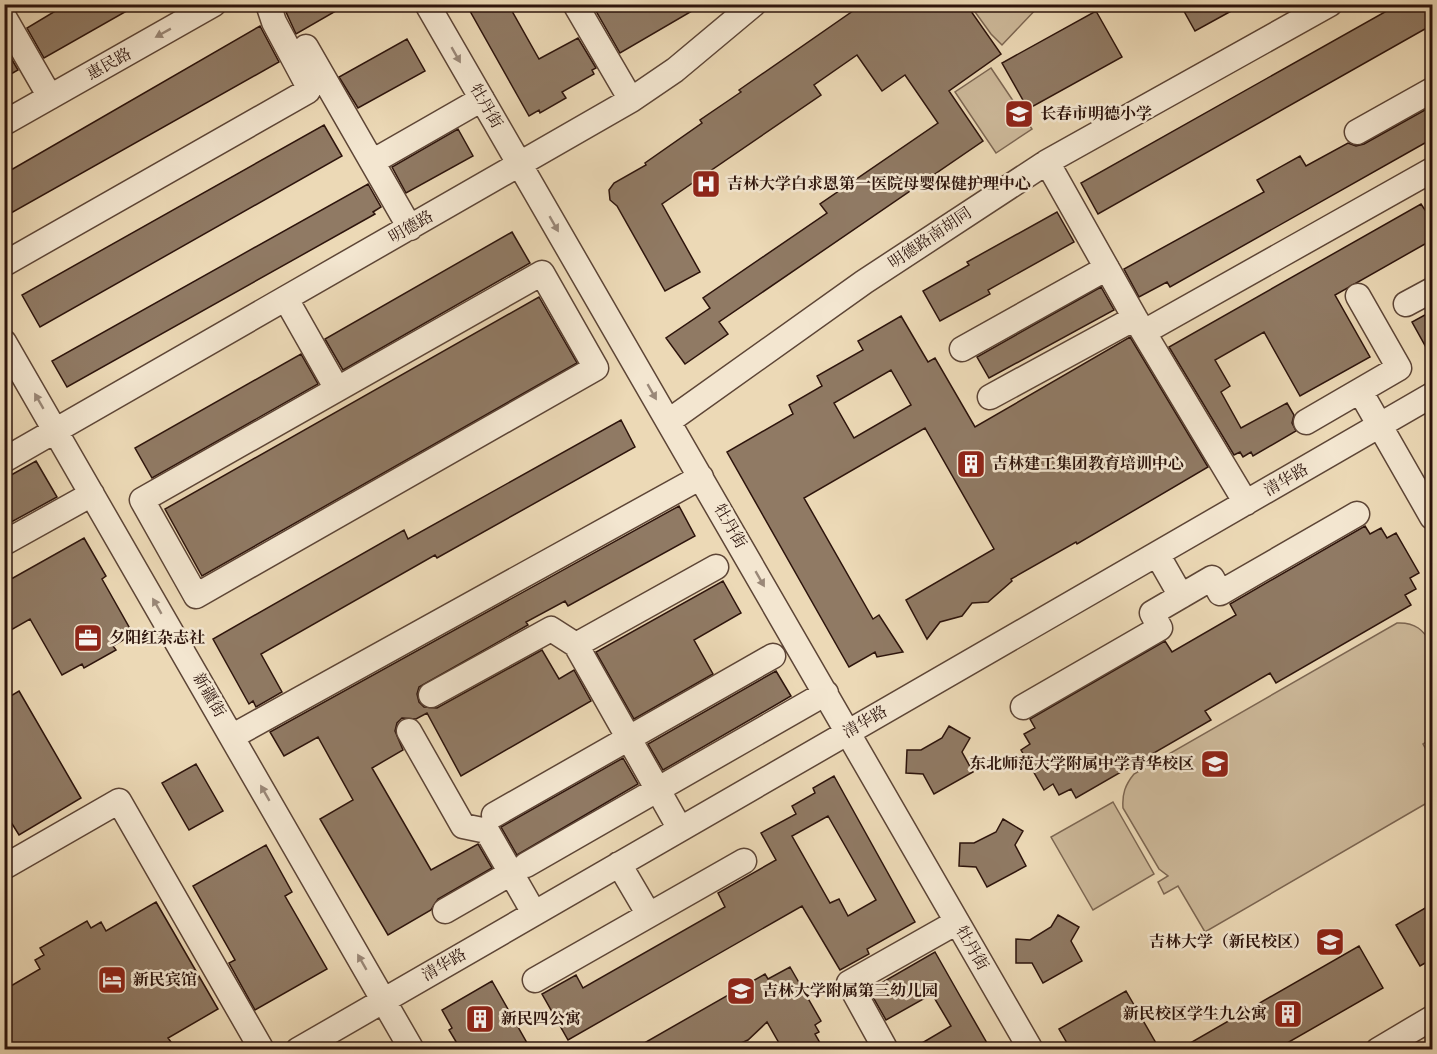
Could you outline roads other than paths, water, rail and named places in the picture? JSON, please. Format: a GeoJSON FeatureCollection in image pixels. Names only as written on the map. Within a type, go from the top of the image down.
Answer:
{"type":"FeatureCollection","features":[{"type":"Feature","properties":{"kind":"street","name":"惠民路"},"geometry":{"type":"LineString","coordinates":[[4,123],[214,4]]}},
{"type":"Feature","properties":{"kind":"street"},"geometry":{"type":"LineString","coordinates":[[4,264],[308,91],[306,82],[273,22],[268,4]]}},
{"type":"Feature","properties":{"kind":"street"},"geometry":{"type":"LineString","coordinates":[[279,4],[410,228]]}},
{"type":"Feature","properties":{"kind":"street","name":"牡丹街"},"geometry":{"type":"LineString","coordinates":[[427,4],[1031,1050]]}},
{"type":"Feature","properties":{"kind":"street"},"geometry":{"type":"LineString","coordinates":[[575,4],[631,100]]}},
{"type":"Feature","properties":{"kind":"street","name":"明德路"},"geometry":{"type":"LineString","coordinates":[[4,460],[631,100],[675,70],[754,4]]}},
{"type":"Feature","properties":{"kind":"street","name":"明德路南胡同"},"geometry":{"type":"LineString","coordinates":[[669,421],[864,282],[1047,162],[1330,4]]}},
{"type":"Feature","properties":{"kind":"street"},"geometry":{"type":"LineString","coordinates":[[4,17],[50,98]]}},
{"type":"Feature","properties":{"kind":"street"},"geometry":{"type":"LineString","coordinates":[[1357,132],[1432,90]]}},
{"type":"Feature","properties":{"kind":"street"},"geometry":{"type":"LineString","coordinates":[[372,162],[482,99]]}},
{"type":"Feature","properties":{"kind":"street"},"geometry":{"type":"LineString","coordinates":[[1047,162],[1140,325],[1246,503]]}},
{"type":"Feature","properties":{"kind":"street"},"geometry":{"type":"LineString","coordinates":[[990,397],[1140,325],[1432,170]]}},
{"type":"Feature","properties":{"kind":"street"},"geometry":{"type":"LineString","coordinates":[[962,349],[1107,268]]}},
{"type":"Feature","properties":{"kind":"street"},"geometry":{"type":"LineString","coordinates":[[542,273],[596,368],[196,596],[142,500],[337,389],[542,273]]}},
{"type":"Feature","properties":{"kind":"street"},"geometry":{"type":"LineString","coordinates":[[1406,304],[1432,290]]}},
{"type":"Feature","properties":{"kind":"street"},"geometry":{"type":"LineString","coordinates":[[1306,422],[1399,368],[1358,296]]}},
{"type":"Feature","properties":{"kind":"street"},"geometry":{"type":"LineString","coordinates":[[286,299],[337,389]]}},
{"type":"Feature","properties":{"kind":"street","name":"新疆街"},"geometry":{"type":"LineString","coordinates":[[4,342],[412,1050]]}},
{"type":"Feature","properties":{"kind":"street"},"geometry":{"type":"LineString","coordinates":[[1360,391],[1432,517]]}},
{"type":"Feature","properties":{"kind":"street","name":"清华路"},"geometry":{"type":"LineString","coordinates":[[298,1050],[1432,395]]}},
{"type":"Feature","properties":{"kind":"street"},"geometry":{"type":"LineString","coordinates":[[233,736],[701,477]]}},
{"type":"Feature","properties":{"kind":"street"},"geometry":{"type":"LineString","coordinates":[[4,543],[92,494]]}},
{"type":"Feature","properties":{"kind":"street"},"geometry":{"type":"LineString","coordinates":[[1023,707],[1160,628],[1152,613],[1212,578],[1220,593],[1357,514]]}},
{"type":"Feature","properties":{"kind":"street"},"geometry":{"type":"LineString","coordinates":[[1157,554],[1181,596]]}},
{"type":"Feature","properties":{"kind":"street"},"geometry":{"type":"LineString","coordinates":[[576,645],[716,567]]}},
{"type":"Feature","properties":{"kind":"street"},"geometry":{"type":"LineString","coordinates":[[431,695],[551,629],[576,645],[680,829]]}},
{"type":"Feature","properties":{"kind":"street"},"geometry":{"type":"LineString","coordinates":[[494,815],[773,656]]}},
{"type":"Feature","properties":{"kind":"street"},"geometry":{"type":"LineString","coordinates":[[445,911],[826,693]]}},
{"type":"Feature","properties":{"kind":"street"},"geometry":{"type":"LineString","coordinates":[[409,731],[463,826],[487,831],[518,869],[534,913]]}},
{"type":"Feature","properties":{"kind":"street"},"geometry":{"type":"LineString","coordinates":[[4,867],[120,801],[262,1050]]}},
{"type":"Feature","properties":{"kind":"street"},"geometry":{"type":"LineString","coordinates":[[535,980],[744,861]]}},
{"type":"Feature","properties":{"kind":"street"},"geometry":{"type":"LineString","coordinates":[[620,864],[649,915]]}},
{"type":"Feature","properties":{"kind":"street"},"geometry":{"type":"LineString","coordinates":[[886,1050],[849,983],[957,922]]}},
{"type":"Feature","properties":{"kind":"street"},"geometry":{"type":"LineString","coordinates":[[1378,1050],[1432,1018]]}},
{"type":"Feature","properties":{"kind":"place","name":"长春市明德小学"},"geometry":{"type":"Point","coordinates":[1019,114]}},
{"type":"Feature","properties":{"kind":"place","name":"吉林大学白求恩第一医院母婴保健护理中心"},"geometry":{"type":"Point","coordinates":[706,184]}},
{"type":"Feature","properties":{"kind":"place","name":"吉林建工集团教育培训中心"},"geometry":{"type":"Point","coordinates":[971,464]}},
{"type":"Feature","properties":{"kind":"place","name":"夕阳红杂志社"},"geometry":{"type":"Point","coordinates":[88,638]}},
{"type":"Feature","properties":{"kind":"place","name":"东北师范大学附属中学青华校区"},"geometry":{"type":"Point","coordinates":[1215,764]}},
{"type":"Feature","properties":{"kind":"place","name":"吉林大学（新民校区）"},"geometry":{"type":"Point","coordinates":[1330,942]}},
{"type":"Feature","properties":{"kind":"place","name":"新民宾馆"},"geometry":{"type":"Point","coordinates":[112,980]}},
{"type":"Feature","properties":{"kind":"place","name":"吉林大学附属第三幼儿园"},"geometry":{"type":"Point","coordinates":[741,991]}},
{"type":"Feature","properties":{"kind":"place","name":"新民校区学生九公寓"},"geometry":{"type":"Point","coordinates":[1288,1014]}},
{"type":"Feature","properties":{"kind":"place","name":"新民四公寓"},"geometry":{"type":"Point","coordinates":[480,1019]}}]}
